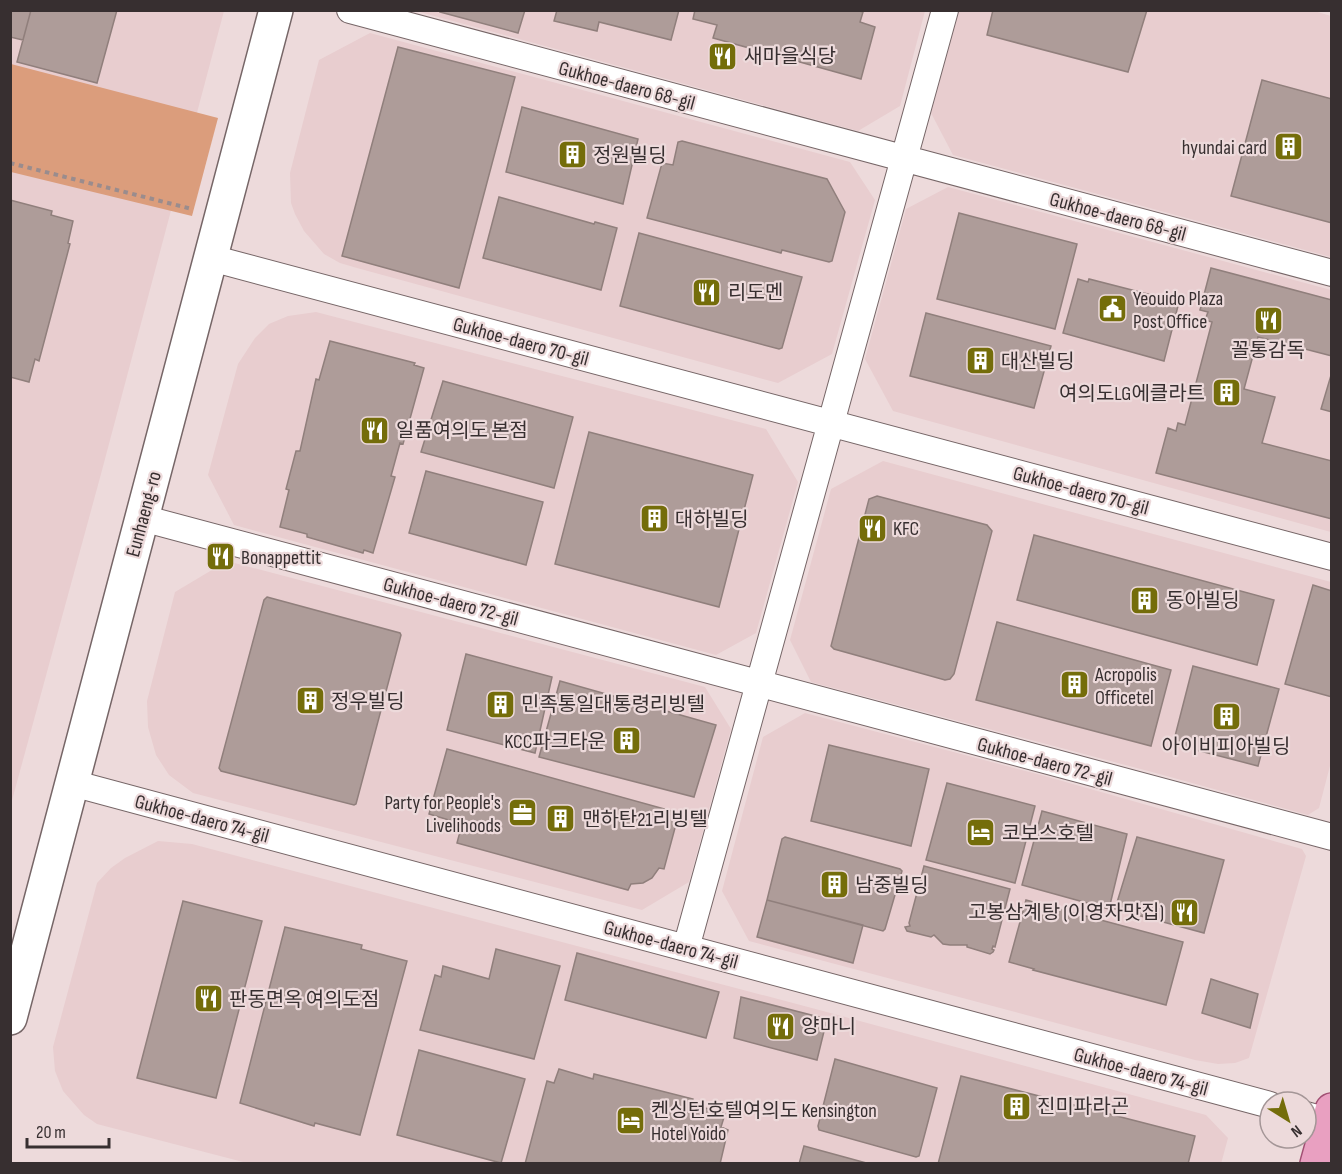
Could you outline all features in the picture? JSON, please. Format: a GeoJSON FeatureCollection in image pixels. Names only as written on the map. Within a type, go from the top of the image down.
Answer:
{"type":"FeatureCollection","features":[{"type":"Feature","properties":{"kind":"main road"},"geometry":{"type":"LineString","coordinates":[[1317,1164],[1322,1115]]}},
{"type":"Feature","properties":{"kind":"street","name":"Eunhaeng-ro"},"geometry":{"type":"LineString","coordinates":[[10,1018],[276,10]]}},
{"type":"Feature","properties":{"kind":"street","name":"Gukhoe-daero 68-gil"},"geometry":{"type":"LineString","coordinates":[[350,10],[1332,273]]}},
{"type":"Feature","properties":{"kind":"street"},"geometry":{"type":"LineString","coordinates":[[686,948],[945,10]]}},
{"type":"Feature","properties":{"kind":"street","name":"Gukhoe-daero 70-gil"},"geometry":{"type":"LineString","coordinates":[[211,258],[1332,557]]}},
{"type":"Feature","properties":{"kind":"street","name":"Gukhoe-daero 72-gil"},"geometry":{"type":"LineString","coordinates":[[142,518],[1332,837]]}},
{"type":"Feature","properties":{"kind":"street","name":"Gukhoe-daero 74-gil"},"geometry":{"type":"LineString","coordinates":[[72,783],[1258,1103]]}},
{"type":"Feature","properties":{"kind":"path"},"geometry":{"type":"LineString","coordinates":[[10,163],[222,216]]}},
{"type":"Feature","properties":{"kind":"shaded area"},"geometry":{"type":"Polygon","coordinates":[[[1311,10],[1331,16],[1331,257],[953,155],[931,113],[959,11],[1311,10]]]}},
{"type":"Feature","properties":{"kind":"shaded area"},"geometry":{"type":"Polygon","coordinates":[[[11,11],[224,11],[11,804],[11,11]]]}},
{"type":"Feature","properties":{"kind":"shaded area"},"geometry":{"type":"Polygon","coordinates":[[[416,11],[925,11],[900,106],[858,131],[416,11]]]}},
{"type":"Feature","properties":{"kind":"shaded area"},"geometry":{"type":"Polygon","coordinates":[[[370,33],[850,162],[875,200],[832,354],[778,383],[357,268],[340,263],[324,254],[304,231],[295,214],[291,203],[290,173],[319,60],[370,33]]]}},
{"type":"Feature","properties":{"kind":"shaded area"},"geometry":{"type":"Polygon","coordinates":[[[11,64],[218,118],[192,216],[11,172],[11,64]]]}},
{"type":"Feature","properties":{"kind":"shaded area"},"geometry":{"type":"Polygon","coordinates":[[[948,187],[1331,290],[1331,532],[893,411],[865,359],[906,209],[948,187]]]}},
{"type":"Feature","properties":{"kind":"shaded area"},"geometry":{"type":"Polygon","coordinates":[[[316,312],[766,429],[798,482],[756,633],[716,655],[234,525],[208,475],[238,364],[255,338],[269,324],[288,316],[316,312]]]}},
{"type":"Feature","properties":{"kind":"shaded area"},"geometry":{"type":"Polygon","coordinates":[[[883,461],[1331,582],[1331,762],[1319,808],[1308,815],[811,682],[790,640],[831,489],[883,461]]]}},
{"type":"Feature","properties":{"kind":"shaded area"},"geometry":{"type":"Polygon","coordinates":[[[227,561],[705,687],[731,729],[689,882],[642,910],[193,793],[169,775],[156,755],[148,727],[147,701],[175,592],[227,561]]]}},
{"type":"Feature","properties":{"kind":"shaded area"},"geometry":{"type":"Polygon","coordinates":[[[805,713],[1041,775],[1302,849],[1306,856],[1249,1058],[1235,1063],[1218,1064],[1195,1060],[749,941],[722,891],[763,737],[805,713]]]}},
{"type":"Feature","properties":{"kind":"shaded area"},"geometry":{"type":"Polygon","coordinates":[[[158,841],[192,844],[1206,1115],[1228,1138],[1221,1164],[247,1163],[97,1124],[84,1115],[63,1091],[55,1071],[53,1047],[97,883],[111,868],[125,858],[158,841]]]}},
{"type":"Feature","properties":{"kind":"building"},"geometry":{"type":"Polygon","coordinates":[[[10,10],[31,10],[23,40],[10,37],[10,10]]]}},
{"type":"Feature","properties":{"kind":"building"},"geometry":{"type":"Polygon","coordinates":[[[31,10],[117,10],[97,83],[17,62],[31,10]]]}},
{"type":"Feature","properties":{"kind":"building"},"geometry":{"type":"Polygon","coordinates":[[[441,10],[525,10],[518,33],[440,12],[441,10]]]}},
{"type":"Feature","properties":{"kind":"building"},"geometry":{"type":"Polygon","coordinates":[[[557,10],[679,10],[671,40],[599,22],[597,31],[554,21],[557,10]]]}},
{"type":"Feature","properties":{"kind":"building"},"geometry":{"type":"Polygon","coordinates":[[[695,10],[856,10],[863,12],[860,22],[875,27],[861,79],[713,38],[717,25],[693,19],[695,10]]]}},
{"type":"Feature","properties":{"kind":"building"},"geometry":{"type":"Polygon","coordinates":[[[993,10],[1147,10],[1128,72],[987,35],[993,10]]]}},
{"type":"Feature","properties":{"kind":"building"},"geometry":{"type":"Polygon","coordinates":[[[398,47],[515,77],[459,288],[342,256],[398,47]]]}},
{"type":"Feature","properties":{"kind":"building","name":"hyundai card"},"geometry":{"type":"Polygon","coordinates":[[[1262,80],[1332,99],[1332,223],[1231,196],[1262,80]]]}},
{"type":"Feature","properties":{"kind":"building","name":"정원빌딩"},"geometry":{"type":"Polygon","coordinates":[[[522,107],[638,139],[623,204],[506,172],[522,107]]]}},
{"type":"Feature","properties":{"kind":"building"},"geometry":{"type":"Polygon","coordinates":[[[682,141],[827,179],[845,212],[832,261],[782,250],[781,253],[647,218],[662,163],[673,165],[678,142],[682,141]]]}},
{"type":"Feature","properties":{"kind":"building"},"geometry":{"type":"Polygon","coordinates":[[[499,197],[594,224],[595,222],[617,228],[601,290],[483,258],[499,197]]]}},
{"type":"Feature","properties":{"kind":"building"},"geometry":{"type":"Polygon","coordinates":[[[10,200],[52,211],[51,215],[73,221],[68,243],[70,244],[39,361],[35,359],[29,382],[10,377],[10,200]]]}},
{"type":"Feature","properties":{"kind":"building"},"geometry":{"type":"Polygon","coordinates":[[[959,213],[1077,244],[1055,329],[937,299],[959,213]]]}},
{"type":"Feature","properties":{"kind":"building"},"geometry":{"type":"Polygon","coordinates":[[[639,233],[802,277],[782,348],[620,306],[639,233]]]}},
{"type":"Feature","properties":{"kind":"building","name":"여의도LG에클라트"},"geometry":{"type":"Polygon","coordinates":[[[1211,268],[1332,300],[1332,356],[1258,337],[1244,389],[1275,397],[1262,443],[1332,461],[1332,519],[1156,473],[1168,428],[1176,431],[1178,423],[1185,425],[1212,322],[1205,320],[1208,312],[1200,310],[1211,268]]]}},
{"type":"Feature","properties":{"kind":"building"},"geometry":{"type":"Polygon","coordinates":[[[1078,279],[1088,282],[1089,279],[1179,302],[1164,361],[1063,333],[1078,279]]]}},
{"type":"Feature","properties":{"kind":"building","name":"대산빌딩"},"geometry":{"type":"Polygon","coordinates":[[[926,313],[1051,346],[1034,408],[910,376],[926,313]]]}},
{"type":"Feature","properties":{"kind":"building"},"geometry":{"type":"Polygon","coordinates":[[[330,341],[415,363],[414,365],[424,368],[403,444],[400,443],[391,476],[395,477],[373,553],[364,550],[363,553],[280,527],[289,490],[286,489],[296,451],[300,451],[316,379],[319,380],[330,341]]]}},
{"type":"Feature","properties":{"kind":"building"},"geometry":{"type":"Polygon","coordinates":[[[1332,372],[1332,412],[1321,409],[1332,372]]]}},
{"type":"Feature","properties":{"kind":"building"},"geometry":{"type":"Polygon","coordinates":[[[443,381],[573,417],[554,488],[421,452],[443,381]]]}},
{"type":"Feature","properties":{"kind":"building","name":"대하빌딩"},"geometry":{"type":"Polygon","coordinates":[[[589,432],[753,475],[719,607],[555,564],[589,432]]]}},
{"type":"Feature","properties":{"kind":"building"},"geometry":{"type":"Polygon","coordinates":[[[426,471],[543,502],[526,565],[409,533],[426,471]]]}},
{"type":"Feature","properties":{"kind":"building"},"geometry":{"type":"Polygon","coordinates":[[[877,496],[987,525],[992,531],[954,674],[950,679],[945,680],[834,649],[831,646],[869,499],[877,496]]]}},
{"type":"Feature","properties":{"kind":"building","name":"동아빌딩"},"geometry":{"type":"Polygon","coordinates":[[[1034,535],[1274,600],[1257,665],[1017,600],[1034,535]]]}},
{"type":"Feature","properties":{"kind":"building"},"geometry":{"type":"Polygon","coordinates":[[[1313,585],[1332,591],[1332,697],[1285,684],[1313,585]]]}},
{"type":"Feature","properties":{"kind":"building","name":"정우빌딩"},"geometry":{"type":"Polygon","coordinates":[[[267,597],[401,635],[354,805],[221,771],[219,768],[264,600],[267,597]]]}},
{"type":"Feature","properties":{"kind":"building","name":"Acropolis Officetel"},"geometry":{"type":"Polygon","coordinates":[[[997,622],[1171,670],[1151,746],[976,700],[997,622]]]}},
{"type":"Feature","properties":{"kind":"building","name":"민족통일대통령리빙텔"},"geometry":{"type":"Polygon","coordinates":[[[466,654],[552,677],[535,753],[447,730],[466,654]]]}},
{"type":"Feature","properties":{"kind":"building","name":"아이비피아빌딩"},"geometry":{"type":"Polygon","coordinates":[[[1193,666],[1279,689],[1258,766],[1173,744],[1193,666]]]}},
{"type":"Feature","properties":{"kind":"building","name":"KCC파크타운"},"geometry":{"type":"Polygon","coordinates":[[[560,681],[716,725],[694,797],[539,757],[560,681]]]}},
{"type":"Feature","properties":{"kind":"building"},"geometry":{"type":"Polygon","coordinates":[[[829,745],[929,769],[911,846],[811,821],[829,745]]]}},
{"type":"Feature","properties":{"kind":"building","name":"맨하탄21리빙텔"},"geometry":{"type":"Polygon","coordinates":[[[447,749],[679,813],[664,869],[659,868],[652,878],[643,883],[631,884],[628,890],[457,843],[462,824],[429,814],[447,749]]]}},
{"type":"Feature","properties":{"kind":"building","name":"코보스호텔"},"geometry":{"type":"Polygon","coordinates":[[[947,783],[1035,806],[1015,883],[926,860],[947,783]]]}},
{"type":"Feature","properties":{"kind":"building"},"geometry":{"type":"Polygon","coordinates":[[[1042,811],[1127,834],[1109,909],[1022,885],[1042,811]]]}},
{"type":"Feature","properties":{"kind":"building","name":"남중빌딩"},"geometry":{"type":"Polygon","coordinates":[[[785,837],[900,869],[902,871],[885,929],[883,931],[767,900],[782,839],[785,837]]]}},
{"type":"Feature","properties":{"kind":"building"},"geometry":{"type":"Polygon","coordinates":[[[1137,837],[1224,860],[1204,933],[1115,909],[1137,837]]]}},
{"type":"Feature","properties":{"kind":"building"},"geometry":{"type":"Polygon","coordinates":[[[924,866],[1010,889],[993,952],[990,954],[967,947],[967,945],[943,944],[934,935],[931,937],[907,931],[905,927],[910,926],[924,866]]]}},
{"type":"Feature","properties":{"kind":"building"},"geometry":{"type":"Polygon","coordinates":[[[767,900],[863,925],[853,963],[757,937],[767,900]]]}},
{"type":"Feature","properties":{"kind":"building"},"geometry":{"type":"Polygon","coordinates":[[[1026,900],[1183,942],[1166,1005],[1009,962],[1026,900]]]}},
{"type":"Feature","properties":{"kind":"building"},"geometry":{"type":"Polygon","coordinates":[[[183,901],[262,921],[216,1098],[137,1078],[183,901]]]}},
{"type":"Feature","properties":{"kind":"building"},"geometry":{"type":"Polygon","coordinates":[[[285,927],[362,945],[361,949],[407,961],[360,1135],[315,1123],[314,1126],[240,1103],[285,927]]]}},
{"type":"Feature","properties":{"kind":"building"},"geometry":{"type":"Polygon","coordinates":[[[496,949],[560,966],[534,1059],[420,1030],[435,975],[441,977],[443,966],[489,979],[496,949]]]}},
{"type":"Feature","properties":{"kind":"building"},"geometry":{"type":"Polygon","coordinates":[[[577,953],[719,992],[706,1038],[565,1000],[577,953]]]}},
{"type":"Feature","properties":{"kind":"building"},"geometry":{"type":"Polygon","coordinates":[[[1211,979],[1258,994],[1250,1028],[1202,1013],[1211,979]]]}},
{"type":"Feature","properties":{"kind":"building"},"geometry":{"type":"Polygon","coordinates":[[[741,997],[827,1019],[817,1060],[734,1038],[741,997]]]}},
{"type":"Feature","properties":{"kind":"building"},"geometry":{"type":"Polygon","coordinates":[[[419,1050],[525,1079],[501,1163],[397,1135],[419,1050]]]}},
{"type":"Feature","properties":{"kind":"building"},"geometry":{"type":"Polygon","coordinates":[[[835,1059],[937,1088],[919,1156],[819,1130],[818,1126],[835,1059]]]}},
{"type":"Feature","properties":{"kind":"building","name":"켄싱턴호텔여의도 Kensington Hotel Yoido"},"geometry":{"type":"Polygon","coordinates":[[[559,1069],[593,1079],[594,1074],[693,1099],[692,1104],[725,1114],[721,1127],[728,1130],[720,1164],[525,1164],[547,1081],[554,1083],[559,1069]]]}},
{"type":"Feature","properties":{"kind":"building","name":"진미파라곤"},"geometry":{"type":"Polygon","coordinates":[[[961,1076],[1195,1136],[1188,1164],[938,1164],[961,1076]]]}},
{"type":"Feature","properties":{"kind":"building"},"geometry":{"type":"Polygon","coordinates":[[[804,1146],[870,1164],[799,1164],[804,1146]]]}},
{"type":"Feature","properties":{"kind":"place","name":"새마을식당"},"geometry":{"type":"Point","coordinates":[723,56]}},
{"type":"Feature","properties":{"kind":"place","name":"hyundai card"},"geometry":{"type":"Point","coordinates":[1288,147]}},
{"type":"Feature","properties":{"kind":"place","name":"정원빌딩"},"geometry":{"type":"Point","coordinates":[572,155]}},
{"type":"Feature","properties":{"kind":"place","name":"리도멘"},"geometry":{"type":"Point","coordinates":[707,292]}},
{"type":"Feature","properties":{"kind":"place","name":"Yeouido Plaza Post Office"},"geometry":{"type":"Point","coordinates":[1112,309]}},
{"type":"Feature","properties":{"kind":"place","name":"꼴통감독"},"geometry":{"type":"Point","coordinates":[1268,320]}},
{"type":"Feature","properties":{"kind":"place","name":"대산빌딩"},"geometry":{"type":"Point","coordinates":[980,361]}},
{"type":"Feature","properties":{"kind":"place","name":"여의도LG에클라트"},"geometry":{"type":"Point","coordinates":[1226,393]}},
{"type":"Feature","properties":{"kind":"place","name":"일품여의도 본점"},"geometry":{"type":"Point","coordinates":[375,430]}},
{"type":"Feature","properties":{"kind":"place","name":"대하빌딩"},"geometry":{"type":"Point","coordinates":[654,519]}},
{"type":"Feature","properties":{"kind":"place","name":"KFC"},"geometry":{"type":"Point","coordinates":[872,528]}},
{"type":"Feature","properties":{"kind":"place","name":"Bonappettit"},"geometry":{"type":"Point","coordinates":[220,557]}},
{"type":"Feature","properties":{"kind":"place","name":"동아빌딩"},"geometry":{"type":"Point","coordinates":[1145,600]}},
{"type":"Feature","properties":{"kind":"place","name":"Acropolis Officetel"},"geometry":{"type":"Point","coordinates":[1074,685]}},
{"type":"Feature","properties":{"kind":"place","name":"정우빌딩"},"geometry":{"type":"Point","coordinates":[310,701]}},
{"type":"Feature","properties":{"kind":"place","name":"민족통일대통령리빙텔"},"geometry":{"type":"Point","coordinates":[500,704]}},
{"type":"Feature","properties":{"kind":"place","name":"아이비피아빌딩"},"geometry":{"type":"Point","coordinates":[1226,716]}},
{"type":"Feature","properties":{"kind":"place","name":"KCC파크타운"},"geometry":{"type":"Point","coordinates":[627,741]}},
{"type":"Feature","properties":{"kind":"place","name":"Party for People's Livelihoods"},"geometry":{"type":"Point","coordinates":[522,813]}},
{"type":"Feature","properties":{"kind":"place","name":"맨하탄21리빙텔"},"geometry":{"type":"Point","coordinates":[561,819]}},
{"type":"Feature","properties":{"kind":"place","name":"코보스호텔"},"geometry":{"type":"Point","coordinates":[981,833]}},
{"type":"Feature","properties":{"kind":"place","name":"남중빌딩"},"geometry":{"type":"Point","coordinates":[834,885]}},
{"type":"Feature","properties":{"kind":"place","name":"고봉삼계탕 (이영자맛집)"},"geometry":{"type":"Point","coordinates":[1185,912]}},
{"type":"Feature","properties":{"kind":"place","name":"판동면옥 여의도점"},"geometry":{"type":"Point","coordinates":[208,999]}},
{"type":"Feature","properties":{"kind":"place","name":"양마니"},"geometry":{"type":"Point","coordinates":[780,1026]}},
{"type":"Feature","properties":{"kind":"place","name":"진미파라곤"},"geometry":{"type":"Point","coordinates":[1016,1106]}},
{"type":"Feature","properties":{"kind":"place","name":"켄싱턴호텔여의도 Kensington Hotel Yoido"},"geometry":{"type":"Point","coordinates":[630,1121]}}]}
